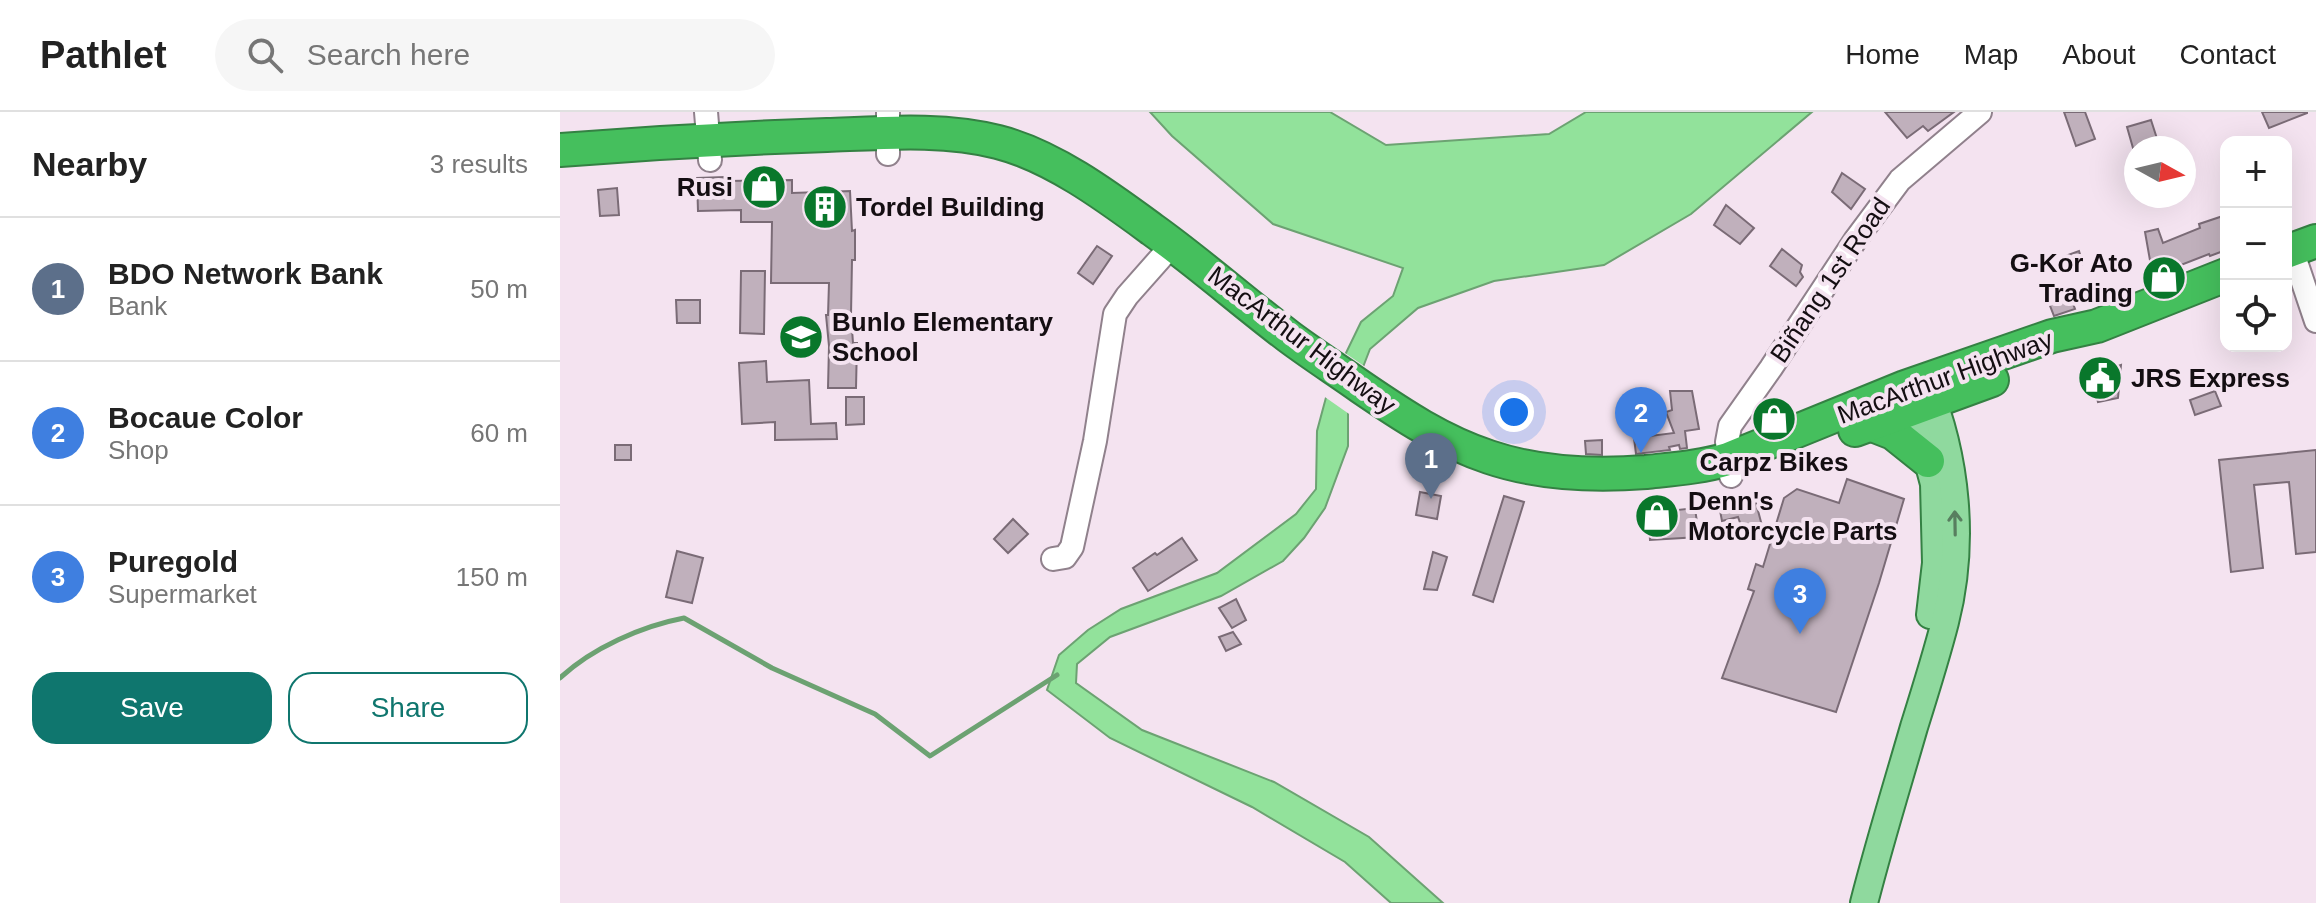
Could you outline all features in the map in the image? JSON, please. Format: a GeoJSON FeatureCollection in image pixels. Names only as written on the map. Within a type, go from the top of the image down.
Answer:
{"type":"FeatureCollection","features":[{"type":"Feature","properties":{"kind":"highway","name":"MacArthur Highway"},"geometry":{"type":"LineString","coordinates":[[560,150],[709,137],[888,133],[958,156],[997,162],[1041,180],[1167,251],[1300,357],[1395,422],[1428,454],[1488,478],[1547,491],[1591,494],[1666,489],[1920,395],[2220,296]]}},
{"type":"Feature","properties":{"kind":"highway","name":"MacArthur Highway"},"geometry":{"type":"LineString","coordinates":[[560,170],[709,137]]}},
{"type":"Feature","properties":{"kind":"highway","name":"MacArthur Highway"},"geometry":{"type":"LineString","coordinates":[[1730,467],[1870,424],[1920,395],[2052,336],[2097,326],[2220,277]]}},
{"type":"Feature","properties":{"kind":"highway"},"geometry":{"type":"LineString","coordinates":[[1870,424],[1893,433],[1928,461]]}},
{"type":"Feature","properties":{"kind":"main road"},"geometry":{"type":"LineString","coordinates":[[1920,395],[1934,484],[1936,563],[1927,641],[1928,682]]}},
{"type":"Feature","properties":{"kind":"main road"},"geometry":{"type":"LineString","coordinates":[[1864,903],[1946,619],[1956,559],[1954,482],[1920,395]]}},
{"type":"Feature","properties":{"kind":"street","name":"Biñang 1st Road"},"geometry":{"type":"LineString","coordinates":[[1730,467],[1727,433],[1730,426],[1885,197],[1900,180],[1980,112]]}},
{"type":"Feature","properties":{"kind":"street"},"geometry":{"type":"LineString","coordinates":[[1053,559],[1065,557],[1072,547],[1095,441],[1115,314],[1167,251]]}},
{"type":"Feature","properties":{"kind":"street"},"geometry":{"type":"LineString","coordinates":[[2299,257],[2316,321]]}},
{"type":"Feature","properties":{"kind":"shaded area"},"geometry":{"type":"Polygon","coordinates":[[[1150,112],[1330,112],[1386,145],[1549,134],[1586,112],[1812,112],[1691,214],[1604,265],[1494,281],[1418,308],[1370,349],[1348,406],[1348,446],[1325,508],[1283,561],[1221,596],[1110,637],[1077,664],[1076,683],[1142,730],[1274,782],[1369,837],[1443,903],[1391,903],[1345,862],[1252,807],[1110,738],[1047,690],[1059,655],[1088,630],[1121,609],[1217,573],[1296,514],[1316,489],[1317,431],[1328,390],[1361,322],[1393,296],[1403,268],[1273,224],[1172,136],[1150,112]]]}},
{"type":"Feature","properties":{"kind":"pier"},"geometry":{"type":"Polygon","coordinates":[[[1342,351],[1367,368],[1352,406],[1352,416],[1322,395],[1342,351]]]}},
{"type":"Feature","properties":{"kind":"building"},"geometry":{"type":"Polygon","coordinates":[[[1885,112],[1954,112],[1928,131],[1923,126],[1907,138],[1885,112]]]}},
{"type":"Feature","properties":{"kind":"building"},"geometry":{"type":"Polygon","coordinates":[[[2064,112],[2085,112],[2095,139],[2076,146],[2064,112]]]}},
{"type":"Feature","properties":{"kind":"building"},"geometry":{"type":"Polygon","coordinates":[[[2262,112],[2307,112],[2307,113],[2269,128],[2262,112]]]}},
{"type":"Feature","properties":{"kind":"building"},"geometry":{"type":"Polygon","coordinates":[[[2151,120],[2156,136],[2130,136],[2127,127],[2151,120]]]}},
{"type":"Feature","properties":{"kind":"building"},"geometry":{"type":"Polygon","coordinates":[[[1842,173],[1865,189],[1851,209],[1832,192],[1842,173]]]}},
{"type":"Feature","properties":{"kind":"building"},"geometry":{"type":"Polygon","coordinates":[[[725,177],[725,181],[792,180],[792,193],[850,191],[852,231],[855,230],[851,315],[853,343],[857,343],[856,388],[828,388],[826,315],[829,283],[771,283],[772,222],[741,222],[741,210],[698,211],[697,178],[725,177]]]}},
{"type":"Feature","properties":{"kind":"building"},"geometry":{"type":"Polygon","coordinates":[[[617,188],[619,215],[600,216],[598,190],[617,188]]]}},
{"type":"Feature","properties":{"kind":"building"},"geometry":{"type":"Polygon","coordinates":[[[1726,205],[1754,228],[1740,244],[1714,225],[1726,205]]]}},
{"type":"Feature","properties":{"kind":"building"},"geometry":{"type":"Polygon","coordinates":[[[2220,217],[2220,252],[2173,268],[2176,274],[2154,283],[2145,232],[2158,229],[2163,243],[2200,228],[2199,224],[2220,217]]]}},
{"type":"Feature","properties":{"kind":"building"},"geometry":{"type":"Polygon","coordinates":[[[1097,246],[1112,256],[1093,284],[1078,273],[1097,246]]]}},
{"type":"Feature","properties":{"kind":"building"},"geometry":{"type":"Polygon","coordinates":[[[1782,249],[1802,265],[1800,272],[1803,277],[1796,286],[1770,266],[1782,249]]]}},
{"type":"Feature","properties":{"kind":"building"},"geometry":{"type":"Polygon","coordinates":[[[2079,251],[2083,264],[2069,268],[2065,256],[2079,251]]]}},
{"type":"Feature","properties":{"kind":"building"},"geometry":{"type":"Polygon","coordinates":[[[741,271],[765,271],[764,334],[740,333],[741,271]]]}},
{"type":"Feature","properties":{"kind":"building"},"geometry":{"type":"Polygon","coordinates":[[[2070,296],[2075,309],[2054,316],[2049,303],[2070,296]]]}},
{"type":"Feature","properties":{"kind":"building"},"geometry":{"type":"Polygon","coordinates":[[[676,300],[700,300],[700,323],[677,323],[676,300]]]}},
{"type":"Feature","properties":{"kind":"building"},"geometry":{"type":"Polygon","coordinates":[[[766,361],[767,382],[809,380],[811,424],[836,423],[837,439],[775,440],[775,422],[742,424],[739,363],[766,361]]]}},
{"type":"Feature","properties":{"kind":"building"},"geometry":{"type":"Polygon","coordinates":[[[2121,365],[2118,398],[2098,402],[2091,375],[2121,365]]]}},
{"type":"Feature","properties":{"kind":"building"},"geometry":{"type":"Polygon","coordinates":[[[1670,391],[1692,391],[1699,429],[1685,431],[1687,448],[1680,449],[1679,445],[1669,447],[1670,450],[1636,454],[1634,438],[1674,433],[1666,412],[1672,410],[1670,391]]]}},
{"type":"Feature","properties":{"kind":"building"},"geometry":{"type":"Polygon","coordinates":[[[2215,391],[2221,406],[2195,415],[2190,400],[2215,391]]]}},
{"type":"Feature","properties":{"kind":"building"},"geometry":{"type":"Polygon","coordinates":[[[846,397],[864,397],[864,424],[846,425],[846,397]]]}},
{"type":"Feature","properties":{"kind":"building"},"geometry":{"type":"Polygon","coordinates":[[[1781,404],[1785,415],[1760,425],[1756,413],[1781,404]]]}},
{"type":"Feature","properties":{"kind":"building"},"geometry":{"type":"Polygon","coordinates":[[[1602,440],[1602,455],[1586,454],[1585,441],[1602,440]]]}},
{"type":"Feature","properties":{"kind":"building"},"geometry":{"type":"Polygon","coordinates":[[[615,445],[631,445],[631,460],[615,460],[615,445]]]}},
{"type":"Feature","properties":{"kind":"building"},"geometry":{"type":"Polygon","coordinates":[[[2316,450],[2316,552],[2296,554],[2289,482],[2254,485],[2263,568],[2231,572],[2219,460],[2316,450]]]}},
{"type":"Feature","properties":{"kind":"building"},"geometry":{"type":"Polygon","coordinates":[[[1847,479],[1904,499],[1836,712],[1722,678],[1754,591],[1748,589],[1756,564],[1763,567],[1784,498],[1797,489],[1839,503],[1847,479]]]}},
{"type":"Feature","properties":{"kind":"building"},"geometry":{"type":"Polygon","coordinates":[[[1420,492],[1441,496],[1437,519],[1416,515],[1420,492]]]}},
{"type":"Feature","properties":{"kind":"building"},"geometry":{"type":"Polygon","coordinates":[[[1753,494],[1766,541],[1744,534],[1738,517],[1722,521],[1719,505],[1753,494]]]}},
{"type":"Feature","properties":{"kind":"building"},"geometry":{"type":"Polygon","coordinates":[[[1504,496],[1524,502],[1493,602],[1473,595],[1504,496]]]}},
{"type":"Feature","properties":{"kind":"building"},"geometry":{"type":"Polygon","coordinates":[[[1695,508],[1699,537],[1650,540],[1648,510],[1695,508]]]}},
{"type":"Feature","properties":{"kind":"building"},"geometry":{"type":"Polygon","coordinates":[[[1013,519],[1028,534],[1008,553],[994,539],[1013,519]]]}},
{"type":"Feature","properties":{"kind":"building"},"geometry":{"type":"Polygon","coordinates":[[[1182,538],[1197,560],[1148,591],[1133,568],[1182,538]]]}},
{"type":"Feature","properties":{"kind":"building"},"geometry":{"type":"Polygon","coordinates":[[[677,551],[703,558],[692,603],[666,597],[677,551]]]}},
{"type":"Feature","properties":{"kind":"building"},"geometry":{"type":"Polygon","coordinates":[[[1433,552],[1447,557],[1437,590],[1424,589],[1433,552]]]}},
{"type":"Feature","properties":{"kind":"building"},"geometry":{"type":"Polygon","coordinates":[[[1236,599],[1246,620],[1232,628],[1219,608],[1236,599]]]}},
{"type":"Feature","properties":{"kind":"building"},"geometry":{"type":"Polygon","coordinates":[[[1233,632],[1241,644],[1226,651],[1219,637],[1233,632]]]}},
{"type":"Feature","properties":{"kind":"waterway"},"geometry":{"type":"LineString","coordinates":[[560,678],[587,657],[618,640],[684,618],[772,668],[875,714],[930,756],[1057,675]]}},
{"type":"Feature","properties":{"kind":"place","name":"Rusi"},"geometry":{"type":"Point","coordinates":[764,187]}},
{"type":"Feature","properties":{"kind":"place","name":"Tordel Building"},"geometry":{"type":"Point","coordinates":[825,207]}},
{"type":"Feature","properties":{"kind":"place","name":"G-Kor Ato Trading"},"geometry":{"type":"Point","coordinates":[2164,278]}},
{"type":"Feature","properties":{"kind":"place","name":"Bunlo Elementary School"},"geometry":{"type":"Point","coordinates":[801,337]}},
{"type":"Feature","properties":{"kind":"place","name":"JRS Express"},"geometry":{"type":"Point","coordinates":[2100,378]}},
{"type":"Feature","properties":{"kind":"place","name":"Carpz Bikes"},"geometry":{"type":"Point","coordinates":[1774,419]}},
{"type":"Feature","properties":{"kind":"place","name":"Bocaue Color"},"geometry":{"type":"Point","coordinates":[1641,453]}},
{"type":"Feature","properties":{"kind":"place","name":"BDO Network Bank"},"geometry":{"type":"Point","coordinates":[1431,499]}},
{"type":"Feature","properties":{"kind":"place","name":"Denn's Motorcycle Parts"},"geometry":{"type":"Point","coordinates":[1657,516]}},
{"type":"Feature","properties":{"kind":"place","name":"Puregold"},"geometry":{"type":"Point","coordinates":[1800,634]}}]}
